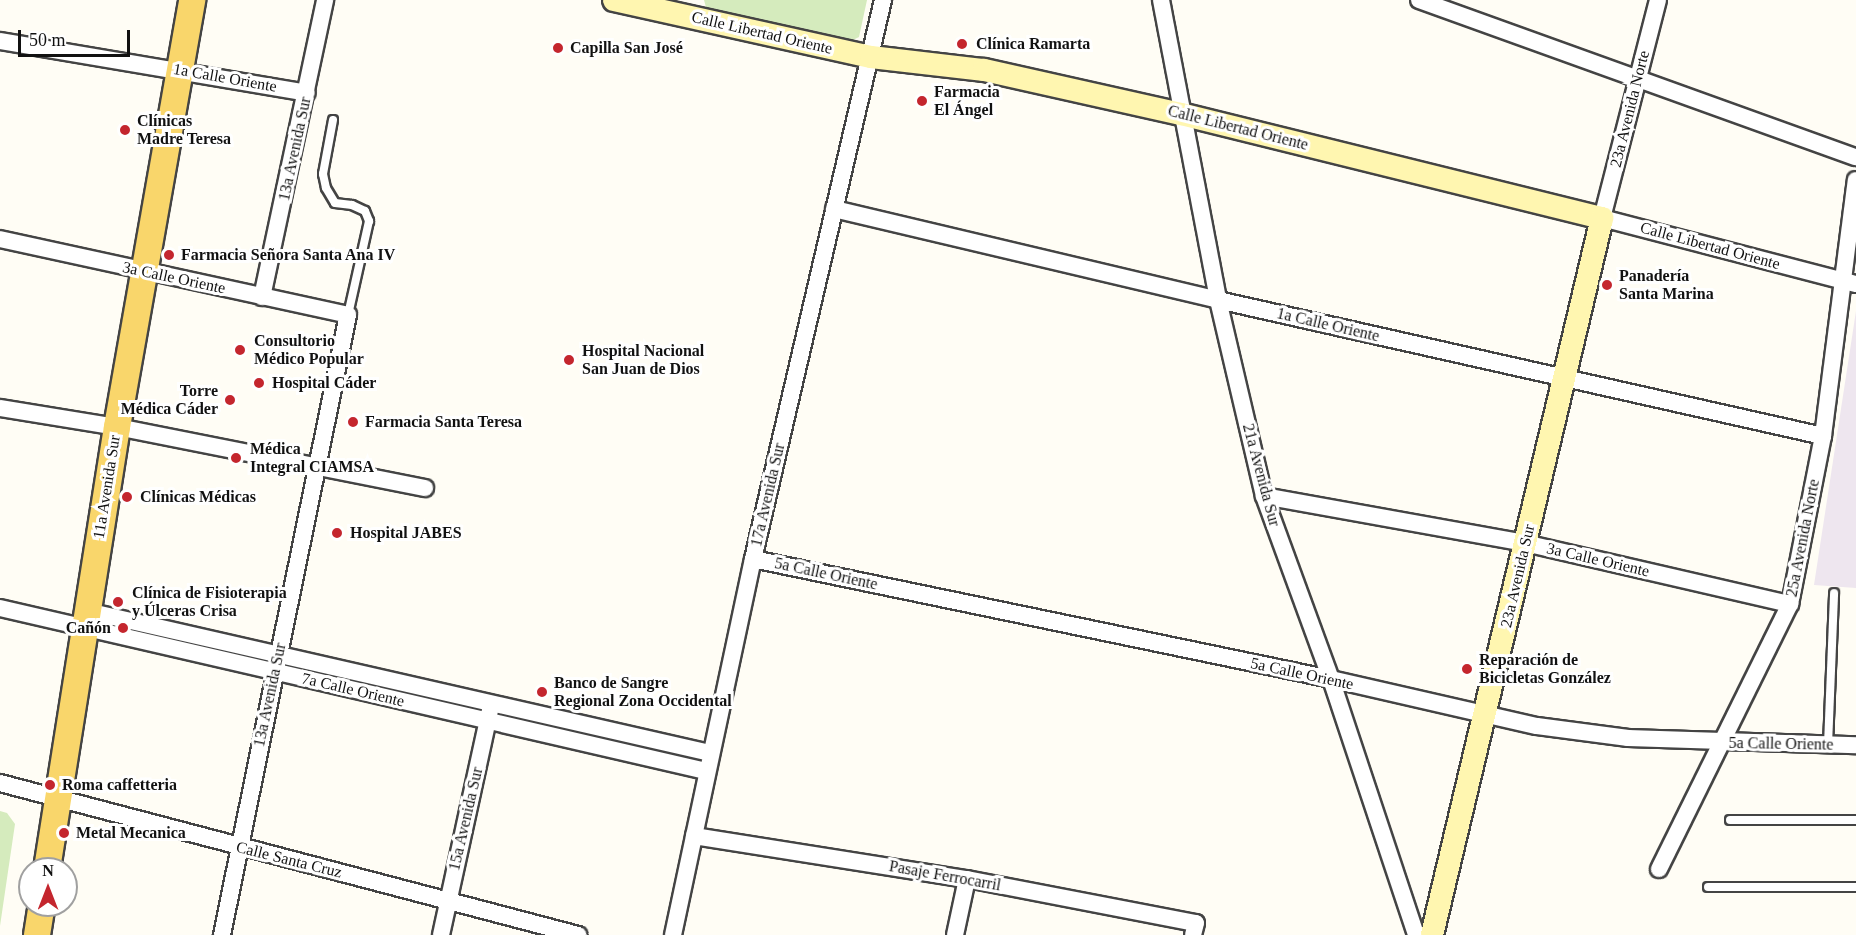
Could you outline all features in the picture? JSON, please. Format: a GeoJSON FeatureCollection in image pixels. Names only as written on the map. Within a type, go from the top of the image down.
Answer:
{"type":"FeatureCollection","features":[{"type":"Feature","properties":{"kind":"main road","name":"11a Avenida Sur"},"geometry":{"type":"LineString","coordinates":[[49,857],[143,271],[192,0]]}},
{"type":"Feature","properties":{"kind":"main road","name":"Calle Libertad Oriente"},"geometry":{"type":"LineString","coordinates":[[614,0],[871,57],[984,70],[1181,114],[1602,218]]}},
{"type":"Feature","properties":{"kind":"main road","name":"23a Avenida Sur"},"geometry":{"type":"LineString","coordinates":[[1432,935],[1602,218]]}},
{"type":"Feature","properties":{"kind":"main road"},"geometry":{"type":"LineString","coordinates":[[37,935],[40,917]]}},
{"type":"Feature","properties":{"kind":"street","name":"13a Avenida Sur"},"geometry":{"type":"LineString","coordinates":[[262,297],[325,0]]}},
{"type":"Feature","properties":{"kind":"street","name":"17a Avenida Sur"},"geometry":{"type":"LineString","coordinates":[[673,935],[706,771],[753,559],[883,0]]}},
{"type":"Feature","properties":{"kind":"street","name":"21a Avenida Sur"},"geometry":{"type":"LineString","coordinates":[[1161,0],[1218,300],[1264,496],[1331,679],[1416,935]]}},
{"type":"Feature","properties":{"kind":"street"},"geometry":{"type":"LineString","coordinates":[[1419,0],[1856,157]]}},
{"type":"Feature","properties":{"kind":"street","name":"23a Avenida Norte"},"geometry":{"type":"LineString","coordinates":[[1602,218],[1658,0]]}},
{"type":"Feature","properties":{"kind":"street","name":"1a Calle Oriente"},"geometry":{"type":"LineString","coordinates":[[0,41],[307,93]]}},
{"type":"Feature","properties":{"kind":"street","name":"25a Avenida Norte"},"geometry":{"type":"LineString","coordinates":[[1659,869],[1790,604],[1850,282],[1856,180]]}},
{"type":"Feature","properties":{"kind":"street","name":"1a Calle Oriente"},"geometry":{"type":"LineString","coordinates":[[834,209],[1218,300],[1823,436]]}},
{"type":"Feature","properties":{"kind":"street","name":"Calle Libertad Oriente"},"geometry":{"type":"LineString","coordinates":[[1602,218],[1850,282]]}},
{"type":"Feature","properties":{"kind":"street","name":"3a Calle Oriente"},"geometry":{"type":"LineString","coordinates":[[0,239],[348,315]]}},
{"type":"Feature","properties":{"kind":"street","name":"13a Avenida Sur"},"geometry":{"type":"LineString","coordinates":[[222,935],[238,847],[348,315]]}},
{"type":"Feature","properties":{"kind":"street"},"geometry":{"type":"LineString","coordinates":[[0,408],[117,427],[425,488]]}},
{"type":"Feature","properties":{"kind":"street","name":"3a Calle Oriente"},"geometry":{"type":"LineString","coordinates":[[1264,496],[1525,543],[1790,604]]}},
{"type":"Feature","properties":{"kind":"street","name":"5a Calle Oriente"},"geometry":{"type":"LineString","coordinates":[[753,559],[1331,679],[1486,715],[1594,735],[1720,742],[1856,745]]}},
{"type":"Feature","properties":{"kind":"street","name":"7a Calle Oriente"},"geometry":{"type":"LineString","coordinates":[[0,608],[86,620],[277,663],[492,704],[710,753]]}},
{"type":"Feature","properties":{"kind":"street","name":"7a Calle Oriente"},"geometry":{"type":"LineString","coordinates":[[277,663],[488,721],[706,771]]}},
{"type":"Feature","properties":{"kind":"street","name":"15a Avenida Sur"},"geometry":{"type":"LineString","coordinates":[[441,935],[492,704]]}},
{"type":"Feature","properties":{"kind":"street","name":"Calle Santa Cruz"},"geometry":{"type":"LineString","coordinates":[[0,783],[578,935]]}},
{"type":"Feature","properties":{"kind":"street","name":"Pasaje Ferrocarril"},"geometry":{"type":"LineString","coordinates":[[694,836],[967,879],[1194,929]]}},
{"type":"Feature","properties":{"kind":"street"},"geometry":{"type":"LineString","coordinates":[[955,935],[967,879]]}},
{"type":"Feature","properties":{"kind":"lane"},"geometry":{"type":"LineString","coordinates":[[333,120],[323,174],[326,188],[335,203],[352,205],[365,211],[369,221],[348,315]]}},
{"type":"Feature","properties":{"kind":"lane"},"geometry":{"type":"LineString","coordinates":[[1828,745],[1834,594]]}},
{"type":"Feature","properties":{"kind":"lane"},"geometry":{"type":"LineString","coordinates":[[1730,820],[1856,820]]}},
{"type":"Feature","properties":{"kind":"lane"},"geometry":{"type":"LineString","coordinates":[[1708,887],[1856,887]]}},
{"type":"Feature","properties":{"kind":"shaded area"},"geometry":{"type":"Polygon","coordinates":[[[1856,311],[1856,588],[1814,585],[1856,311]]]}},
{"type":"Feature","properties":{"kind":"green space"},"geometry":{"type":"Polygon","coordinates":[[[704,0],[867,0],[859,37],[851,41],[707,11],[704,0]]]}},
{"type":"Feature","properties":{"kind":"green space"},"geometry":{"type":"Polygon","coordinates":[[[0,811],[7,813],[15,824],[0,926],[0,811]]]}},
{"type":"Feature","properties":{"kind":"place","name":"Clínica Ramarta"},"geometry":{"type":"Point","coordinates":[962,44]}},
{"type":"Feature","properties":{"kind":"place","name":"Capilla San José"},"geometry":{"type":"Point","coordinates":[558,48]}},
{"type":"Feature","properties":{"kind":"place","name":"Farmacia El Ángel"},"geometry":{"type":"Point","coordinates":[922,101]}},
{"type":"Feature","properties":{"kind":"place","name":"Clínicas Madre Teresa"},"geometry":{"type":"Point","coordinates":[125,130]}},
{"type":"Feature","properties":{"kind":"place","name":"Farmacia Señora Santa Ana IV"},"geometry":{"type":"Point","coordinates":[169,255]}},
{"type":"Feature","properties":{"kind":"place","name":"Panadería Santa Marina"},"geometry":{"type":"Point","coordinates":[1607,285]}},
{"type":"Feature","properties":{"kind":"place","name":"Consultorio Médico Popular"},"geometry":{"type":"Point","coordinates":[240,350]}},
{"type":"Feature","properties":{"kind":"place","name":"Hospital Nacional San Juan de Dios"},"geometry":{"type":"Point","coordinates":[569,360]}},
{"type":"Feature","properties":{"kind":"place","name":"Hospital Cáder"},"geometry":{"type":"Point","coordinates":[259,383]}},
{"type":"Feature","properties":{"kind":"place","name":"Torre Médica Cáder"},"geometry":{"type":"Point","coordinates":[230,400]}},
{"type":"Feature","properties":{"kind":"place","name":"Farmacia Santa Teresa"},"geometry":{"type":"Point","coordinates":[353,422]}},
{"type":"Feature","properties":{"kind":"place","name":"Médica Integral CIAMSA"},"geometry":{"type":"Point","coordinates":[236,458]}},
{"type":"Feature","properties":{"kind":"place","name":"Clínicas Médicas"},"geometry":{"type":"Point","coordinates":[127,497]}},
{"type":"Feature","properties":{"kind":"place","name":"Hospital JABES"},"geometry":{"type":"Point","coordinates":[337,533]}},
{"type":"Feature","properties":{"kind":"place","name":"Clínica de Fisioterapia y Úlceras Crisa"},"geometry":{"type":"Point","coordinates":[118,602]}},
{"type":"Feature","properties":{"kind":"place","name":"Cañón"},"geometry":{"type":"Point","coordinates":[123,628]}},
{"type":"Feature","properties":{"kind":"place","name":"Reparación de Bicicletas González"},"geometry":{"type":"Point","coordinates":[1467,669]}},
{"type":"Feature","properties":{"kind":"place","name":"Banco de Sangre Regional Zona Occidental"},"geometry":{"type":"Point","coordinates":[542,692]}},
{"type":"Feature","properties":{"kind":"place","name":"Roma caffetteria"},"geometry":{"type":"Point","coordinates":[50,785]}},
{"type":"Feature","properties":{"kind":"place","name":"Metal Mecanica"},"geometry":{"type":"Point","coordinates":[64,833]}}]}
